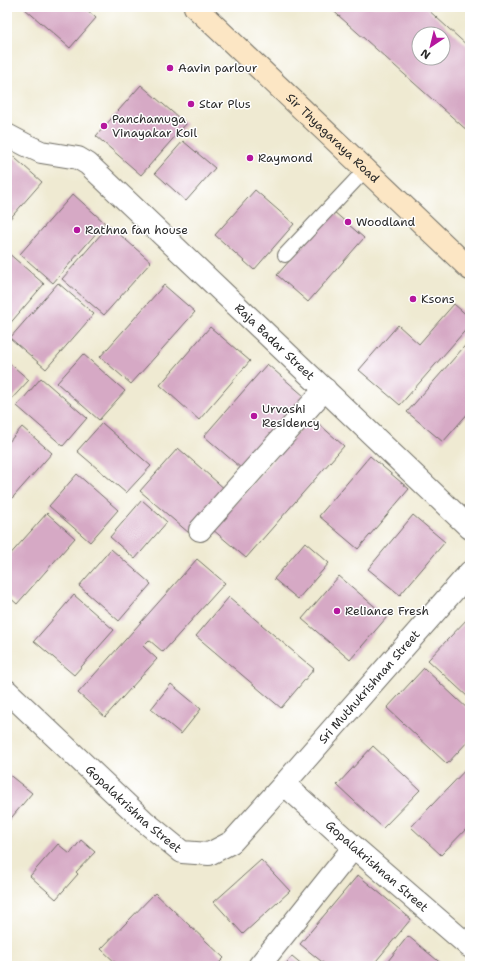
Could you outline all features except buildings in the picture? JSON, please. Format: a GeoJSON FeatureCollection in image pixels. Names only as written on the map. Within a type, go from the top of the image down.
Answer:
{"type":"FeatureCollection","features":[{"type":"Feature","properties":{"kind":"main road","name":"Sir Thyagaraya Road"},"geometry":{"type":"LineString","coordinates":[[195,7],[470,269]]}},
{"type":"Feature","properties":{"kind":"street","name":"Raja Badar Street"},"geometry":{"type":"LineString","coordinates":[[7,135],[41,152],[78,158],[88,164],[470,528]]}},
{"type":"Feature","properties":{"kind":"street"},"geometry":{"type":"LineString","coordinates":[[200,530],[325,389]]}},
{"type":"Feature","properties":{"kind":"street","name":"Sri Muthukrishnan Street"},"geometry":{"type":"LineString","coordinates":[[284,784],[470,572]]}},
{"type":"Feature","properties":{"kind":"street","name":"Gopalakrishna Street"},"geometry":{"type":"LineString","coordinates":[[7,691],[144,821],[182,852],[209,854],[232,842],[284,784]]}},
{"type":"Feature","properties":{"kind":"street","name":"Gopalakrishnan Street"},"geometry":{"type":"LineString","coordinates":[[284,784],[354,847],[470,947]]}},
{"type":"Feature","properties":{"kind":"street"},"geometry":{"type":"LineString","coordinates":[[259,966],[354,847]]}},
{"type":"Feature","properties":{"kind":"lane"},"geometry":{"type":"LineString","coordinates":[[284,255],[366,169]]}},
{"type":"Feature","properties":{"kind":"place","name":"Aavin parlour"},"geometry":{"type":"Point","coordinates":[170,68]}},
{"type":"Feature","properties":{"kind":"place","name":"Star Plus"},"geometry":{"type":"Point","coordinates":[191,104]}},
{"type":"Feature","properties":{"kind":"place","name":"Panchamuga Vinayakar Koil"},"geometry":{"type":"Point","coordinates":[104,126]}},
{"type":"Feature","properties":{"kind":"place","name":"Raymond"},"geometry":{"type":"Point","coordinates":[250,158]}},
{"type":"Feature","properties":{"kind":"place","name":"Woodland"},"geometry":{"type":"Point","coordinates":[348,222]}},
{"type":"Feature","properties":{"kind":"place","name":"Rathna fan house"},"geometry":{"type":"Point","coordinates":[77,230]}},
{"type":"Feature","properties":{"kind":"place","name":"Ksons"},"geometry":{"type":"Point","coordinates":[413,299]}},
{"type":"Feature","properties":{"kind":"place","name":"Urvashi Residency"},"geometry":{"type":"Point","coordinates":[254,416]}},
{"type":"Feature","properties":{"kind":"place","name":"Reliance Fresh"},"geometry":{"type":"Point","coordinates":[337,611]}}]}
